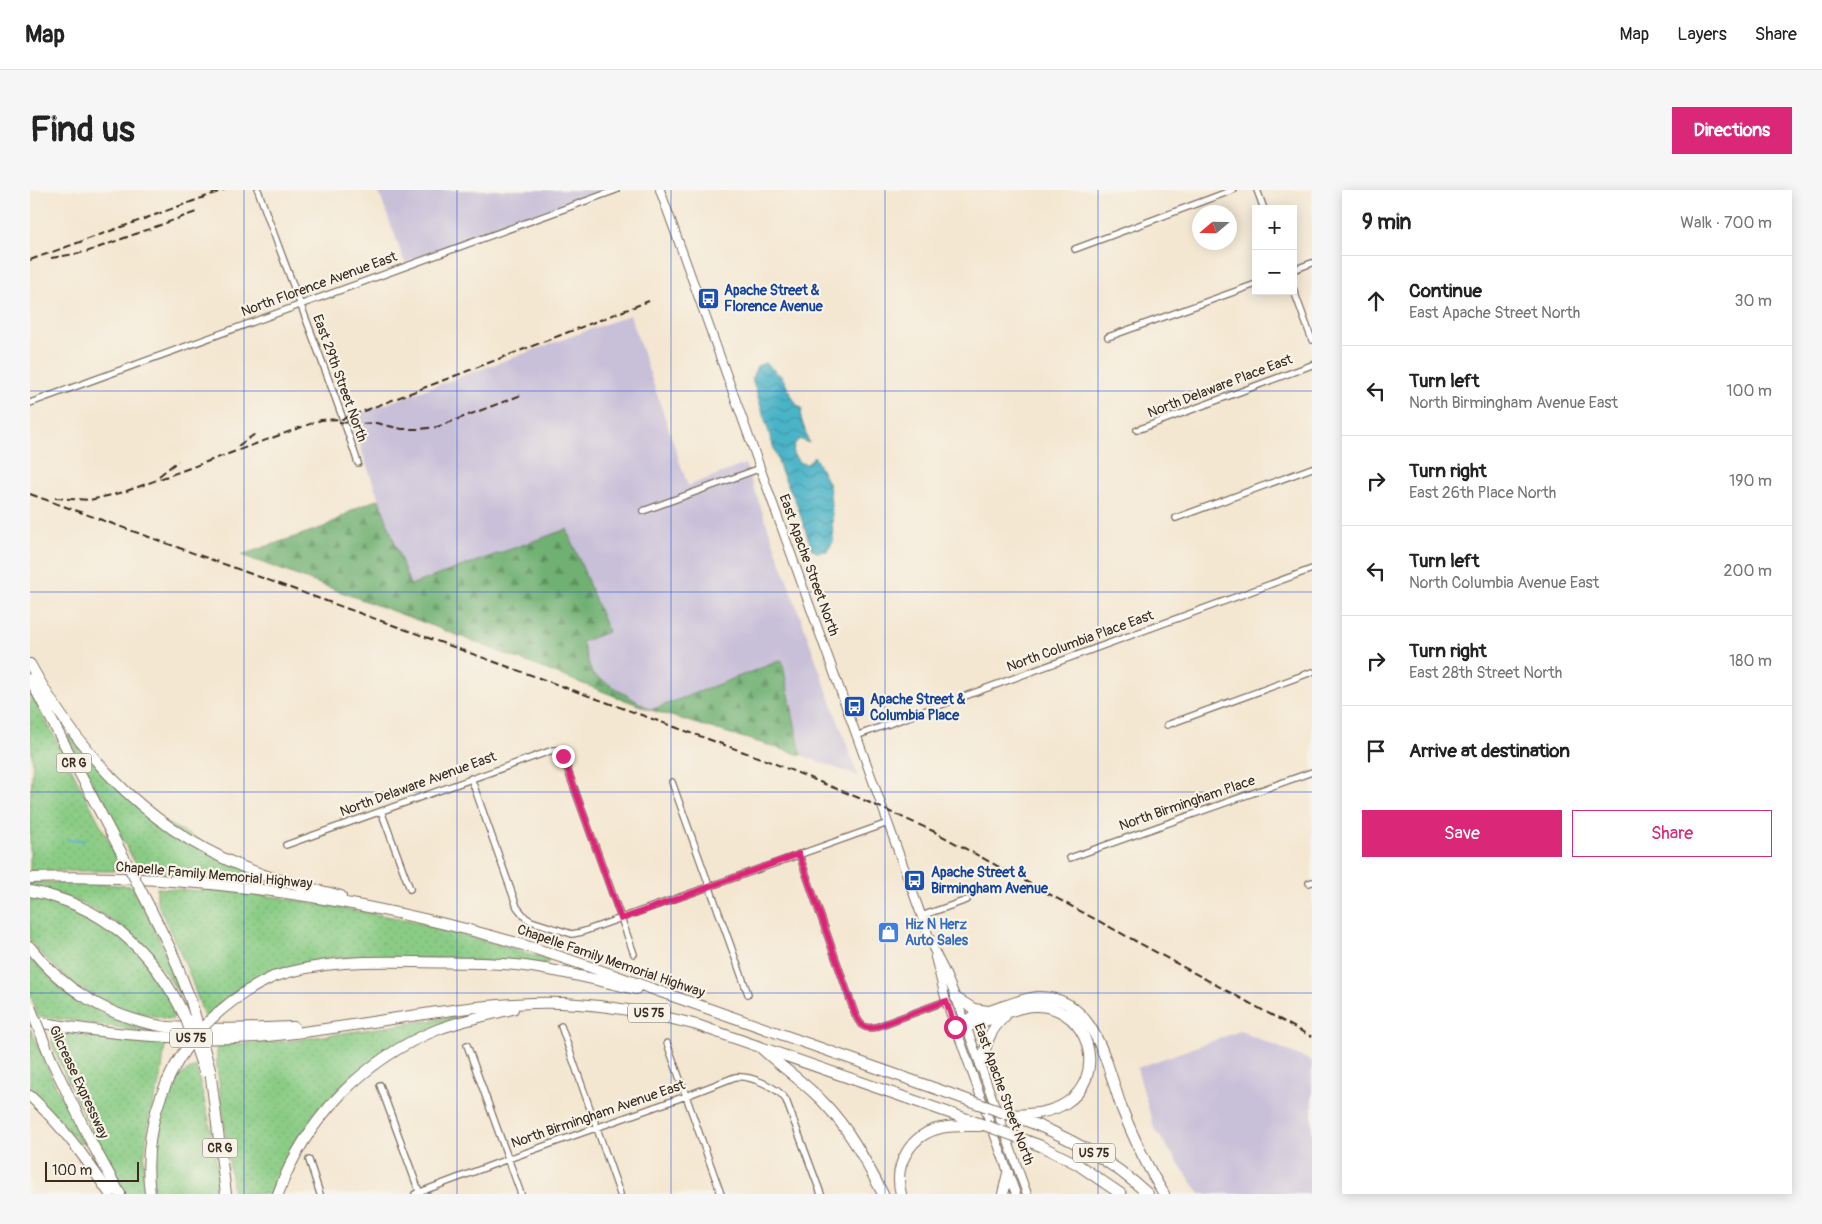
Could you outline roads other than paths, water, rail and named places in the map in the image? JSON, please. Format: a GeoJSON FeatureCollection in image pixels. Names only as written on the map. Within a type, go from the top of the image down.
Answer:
{"type":"FeatureCollection","features":[{"type":"Feature","properties":{"kind":"highway"},"geometry":{"type":"LineString","coordinates":[[30,664],[55,709],[95,761],[136,801],[183,835],[228,860],[264,875],[438,923]]}},
{"type":"Feature","properties":{"kind":"highway","name":"CR G"},"geometry":{"type":"LineString","coordinates":[[30,679],[150,908],[175,959],[191,1001],[203,1039],[207,1071],[215,1102],[226,1194]]}},
{"type":"Feature","properties":{"kind":"highway","name":"Chapelle Family Memorial Highway"},"geometry":{"type":"LineString","coordinates":[[30,878],[155,880],[331,900],[438,923],[554,954],[1010,1115],[1032,1118],[1092,1152],[1124,1173],[1148,1194]]}},
{"type":"Feature","properties":{"kind":"highway"},"geometry":{"type":"LineString","coordinates":[[30,891],[70,902],[84,908],[115,927],[150,960],[177,1001],[207,1071]]}},
{"type":"Feature","properties":{"kind":"highway"},"geometry":{"type":"LineString","coordinates":[[30,948],[57,978],[77,993],[100,1006],[126,1017],[161,1026],[220,1029],[352,1025]]}},
{"type":"Feature","properties":{"kind":"highway"},"geometry":{"type":"LineString","coordinates":[[150,1194],[149,1162],[152,1130],[158,1104],[182,1054],[218,1012],[247,990],[274,978],[310,967],[352,962],[514,965],[550,970],[681,999]]}},
{"type":"Feature","properties":{"kind":"highway"},"geometry":{"type":"LineString","coordinates":[[966,1024],[989,1012],[1024,999],[1040,997],[1064,1003],[1082,1015],[1098,1040],[1136,1144],[1164,1194]]}},
{"type":"Feature","properties":{"kind":"highway"},"geometry":{"type":"LineString","coordinates":[[956,998],[974,1009],[989,1012]]}},
{"type":"Feature","properties":{"kind":"highway"},"geometry":{"type":"LineString","coordinates":[[278,1194],[296,1155],[316,1123],[338,1097],[366,1071],[396,1050],[440,1029],[535,1003]]}},
{"type":"Feature","properties":{"kind":"highway","name":"US 75"},"geometry":{"type":"LineString","coordinates":[[30,1021],[113,1033],[161,1037],[215,1038],[285,1034],[472,1008],[535,1003],[605,1006],[655,1014],[697,1025],[759,1046],[959,1121],[986,1126],[1041,1146],[1077,1164],[1121,1194]]}},
{"type":"Feature","properties":{"kind":"highway"},"geometry":{"type":"LineString","coordinates":[[955,1027],[1022,1008],[1036,1006],[1056,1009],[1074,1021],[1082,1031],[1090,1056],[1084,1083],[1076,1094],[1060,1106],[1032,1118]]}},
{"type":"Feature","properties":{"kind":"highway","name":"Gilcrease Expressway"},"geometry":{"type":"LineString","coordinates":[[30,1007],[51,1059],[85,1130],[120,1194]]}},
{"type":"Feature","properties":{"kind":"highway"},"geometry":{"type":"LineString","coordinates":[[981,1067],[989,1036],[996,1024],[1008,1013]]}},
{"type":"Feature","properties":{"kind":"highway"},"geometry":{"type":"LineString","coordinates":[[759,1046],[777,1063],[807,1086],[831,1110],[856,1144],[883,1194]]}},
{"type":"Feature","properties":{"kind":"highway"},"geometry":{"type":"LineString","coordinates":[[30,1096],[55,1120],[78,1147],[110,1194]]}},
{"type":"Feature","properties":{"kind":"highway"},"geometry":{"type":"LineString","coordinates":[[901,1194],[899,1172],[911,1145],[932,1130],[959,1121]]}},
{"type":"Feature","properties":{"kind":"highway"},"geometry":{"type":"LineString","coordinates":[[1003,1194],[1008,1173]]}},
{"type":"Feature","properties":{"kind":"main road","name":"East Apache Street North"},"geometry":{"type":"LineString","coordinates":[[660,190],[921,916],[933,948],[956,998],[1028,1194]]}},
{"type":"Feature","properties":{"kind":"main road","name":"East Apache Street North"},"geometry":{"type":"LineString","coordinates":[[933,948],[946,1001],[1016,1194]]}},
{"type":"Feature","properties":{"kind":"street","name":"East 29th Street North"},"geometry":{"type":"LineString","coordinates":[[258,190],[299,305],[345,422],[358,463]]}},
{"type":"Feature","properties":{"kind":"street","name":"North Florence Avenue East"},"geometry":{"type":"LineString","coordinates":[[30,403],[616,190]]}},
{"type":"Feature","properties":{"kind":"street"},"geometry":{"type":"LineString","coordinates":[[1075,249],[1234,190]]}},
{"type":"Feature","properties":{"kind":"street"},"geometry":{"type":"LineString","coordinates":[[1257,190],[1263,205]]}},
{"type":"Feature","properties":{"kind":"street"},"geometry":{"type":"LineString","coordinates":[[1297,269],[1312,263]]}},
{"type":"Feature","properties":{"kind":"street"},"geometry":{"type":"LineString","coordinates":[[1108,337],[1252,285]]}},
{"type":"Feature","properties":{"kind":"street"},"geometry":{"type":"LineString","coordinates":[[1296,295],[1312,340]]}},
{"type":"Feature","properties":{"kind":"street","name":"North Delaware Place East"},"geometry":{"type":"LineString","coordinates":[[1137,430],[1312,365]]}},
{"type":"Feature","properties":{"kind":"street"},"geometry":{"type":"LineString","coordinates":[[643,511],[761,468]]}},
{"type":"Feature","properties":{"kind":"street"},"geometry":{"type":"LineString","coordinates":[[1176,518],[1312,468]]}},
{"type":"Feature","properties":{"kind":"street","name":"North Columbia Place East"},"geometry":{"type":"LineString","coordinates":[[856,736],[1312,570]]}},
{"type":"Feature","properties":{"kind":"street"},"geometry":{"type":"LineString","coordinates":[[1167,725],[1312,672]]}},
{"type":"Feature","properties":{"kind":"street","name":"North Delaware Avenue East"},"geometry":{"type":"LineString","coordinates":[[286,845],[471,778],[553,750],[558,750],[562,754],[621,919]]}},
{"type":"Feature","properties":{"kind":"street","name":"North Birmingham Place"},"geometry":{"type":"LineString","coordinates":[[1070,858],[1312,772]]}},
{"type":"Feature","properties":{"kind":"street"},"geometry":{"type":"LineString","coordinates":[[471,778],[517,907],[531,921],[572,934],[710,888],[888,823]]}},
{"type":"Feature","properties":{"kind":"street"},"geometry":{"type":"LineString","coordinates":[[672,782],[748,994]]}},
{"type":"Feature","properties":{"kind":"street"},"geometry":{"type":"LineString","coordinates":[[381,811],[410,889]]}},
{"type":"Feature","properties":{"kind":"street"},"geometry":{"type":"LineString","coordinates":[[799,854],[860,1024],[868,1028],[876,1027],[946,1001]]}},
{"type":"Feature","properties":{"kind":"street"},"geometry":{"type":"LineString","coordinates":[[921,916],[966,900]]}},
{"type":"Feature","properties":{"kind":"street"},"geometry":{"type":"LineString","coordinates":[[621,919],[634,954]]}},
{"type":"Feature","properties":{"kind":"street"},"geometry":{"type":"LineString","coordinates":[[561,1026],[620,1194]]}},
{"type":"Feature","properties":{"kind":"street"},"geometry":{"type":"LineString","coordinates":[[667,1043],[722,1194]]}},
{"type":"Feature","properties":{"kind":"street"},"geometry":{"type":"LineString","coordinates":[[467,1045],[521,1194]]}},
{"type":"Feature","properties":{"kind":"street","name":"North Birmingham Avenue East"},"geometry":{"type":"LineString","coordinates":[[418,1193],[508,1158],[597,1128],[735,1077],[743,1076],[750,1077],[780,1092],[786,1100],[821,1194]]}},
{"type":"Feature","properties":{"kind":"street"},"geometry":{"type":"LineString","coordinates":[[380,1085],[418,1193]]}},
{"type":"Feature","properties":{"kind":"street"},"geometry":{"type":"LineString","coordinates":[[308,1160],[320,1194]]}},
{"type":"Feature","properties":{"kind":"water"},"geometry":{"type":"Polygon","coordinates":[[[765,363],[782,377],[796,404],[802,408],[801,418],[809,443],[799,439],[794,445],[793,454],[800,463],[808,464],[814,456],[829,485],[833,542],[827,551],[816,552],[812,549],[796,502],[781,471],[752,378],[757,366],[765,363]]]}},
{"type":"Feature","properties":{"kind":"waterway"},"geometry":{"type":"LineString","coordinates":[[67,840],[84,840]]}},
{"type":"Feature","properties":{"kind":"railway"},"geometry":{"type":"LineString","coordinates":[[30,260],[224,190]]}},
{"type":"Feature","properties":{"kind":"railway"},"geometry":{"type":"LineString","coordinates":[[51,258],[86,252],[196,212]]}},
{"type":"Feature","properties":{"kind":"railway"},"geometry":{"type":"LineString","coordinates":[[55,498],[90,500],[124,492],[321,420],[343,419],[649,301]]}},
{"type":"Feature","properties":{"kind":"railway"},"geometry":{"type":"LineString","coordinates":[[339,422],[376,423],[402,429],[437,427],[524,394]]}},
{"type":"Feature","properties":{"kind":"railway"},"geometry":{"type":"LineString","coordinates":[[238,446],[255,434]]}},
{"type":"Feature","properties":{"kind":"railway"},"geometry":{"type":"LineString","coordinates":[[159,476],[178,461]]}},
{"type":"Feature","properties":{"kind":"railway"},"geometry":{"type":"LineString","coordinates":[[30,494],[766,760],[859,798],[933,831],[1312,1037]]}},
{"type":"Feature","properties":{"kind":"place","name":"Apache Street & Florence Avenue"},"geometry":{"type":"Point","coordinates":[708,298]}},
{"type":"Feature","properties":{"kind":"place","name":"Apache Street & Columbia Place"},"geometry":{"type":"Point","coordinates":[854,707]}},
{"type":"Feature","properties":{"kind":"place","name":"Apache Street & Birmingham Avenue"},"geometry":{"type":"Point","coordinates":[915,880]}},
{"type":"Feature","properties":{"kind":"place","name":"Hiz N Herz Auto Sales"},"geometry":{"type":"Point","coordinates":[889,932]}}]}
